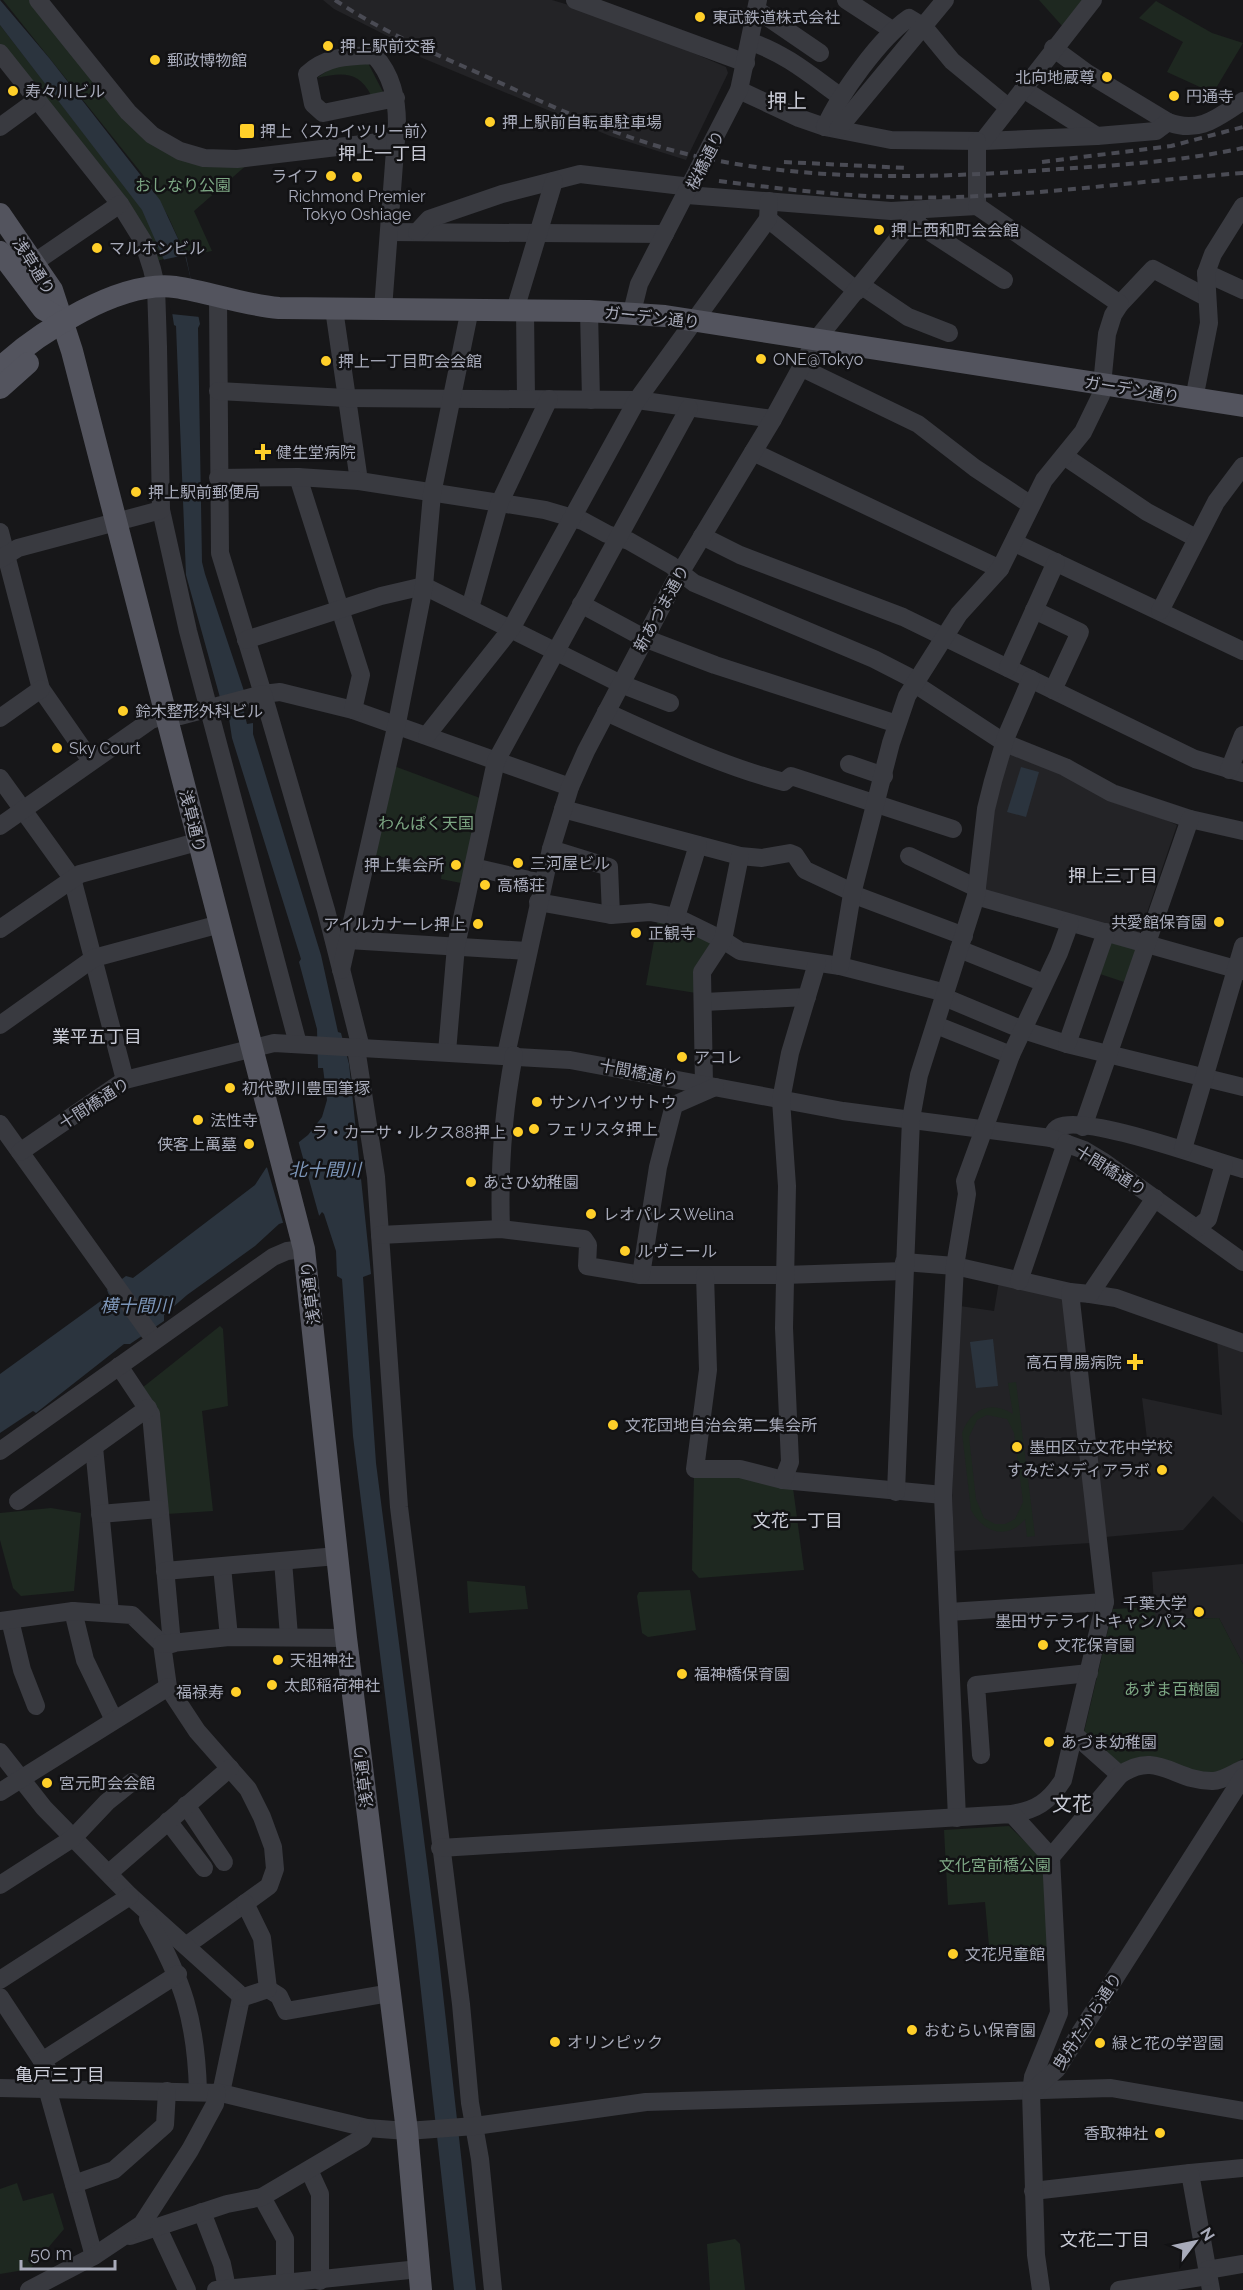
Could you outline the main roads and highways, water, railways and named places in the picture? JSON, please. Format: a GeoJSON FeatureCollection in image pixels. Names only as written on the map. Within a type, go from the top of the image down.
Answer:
{"type":"FeatureCollection","features":[{"type":"Feature","properties":{"kind":"main road","name":"浅草通り"},"geometry":{"type":"LineString","coordinates":[[0,214],[52,290],[63,320],[197,842],[254,1046],[304,1249],[312,1296],[346,1638],[390,1993],[417,2131],[420,2280]]}},
{"type":"Feature","properties":{"kind":"main road","name":"浅草通り"},"geometry":{"type":"LineString","coordinates":[[0,252],[43,309],[63,320]]}},
{"type":"Feature","properties":{"kind":"main road","name":"ガーデン通り"},"geometry":{"type":"LineString","coordinates":[[0,368],[42,333],[63,320],[135,291],[159,286],[270,308],[632,312],[1243,406]]}},
{"type":"Feature","properties":{"kind":"main road"},"geometry":{"type":"LineString","coordinates":[[0,388],[39,352],[63,320]]}},
{"type":"Feature","properties":{"kind":"water","name":"北十間川"},"geometry":{"type":"Polygon","coordinates":[[[0,0],[50,59],[160,200],[186,256],[200,324],[198,328],[202,562],[249,706],[243,708],[247,724],[253,723],[253,734],[321,955],[338,1032],[341,1033],[349,1064],[371,1274],[363,1277],[376,1463],[438,1949],[476,2290],[454,2290],[415,1937],[353,1436],[342,1279],[337,1276],[336,1251],[324,1214],[322,1212],[319,1216],[301,1217],[279,1224],[255,1246],[187,1295],[164,1315],[164,1321],[130,1344],[124,1344],[36,1413],[33,1411],[0,1433],[0,1374],[109,1295],[107,1290],[126,1276],[133,1278],[255,1185],[266,1168],[308,1135],[322,1117],[327,1100],[323,1068],[318,1068],[317,1029],[299,962],[301,959],[232,738],[228,712],[224,712],[186,575],[176,326],[164,260],[142,210],[0,25],[0,0]]]}},
{"type":"Feature","properties":{"kind":"water"},"geometry":{"type":"Polygon","coordinates":[[[1021,767],[1039,772],[1026,817],[1007,812],[1021,767]]]}},
{"type":"Feature","properties":{"kind":"water"},"geometry":{"type":"Polygon","coordinates":[[[993,1339],[998,1386],[976,1388],[970,1342],[993,1339]]]}},
{"type":"Feature","properties":{"kind":"railway"},"geometry":{"type":"LineString","coordinates":[[335,0],[370,22],[408,41],[585,120],[664,148],[737,164],[828,174],[967,175],[1152,162],[1243,148]]}},
{"type":"Feature","properties":{"kind":"railway"},"geometry":{"type":"LineString","coordinates":[[1042,162],[1171,146],[1243,127]]}},
{"type":"Feature","properties":{"kind":"railway"},"geometry":{"type":"LineString","coordinates":[[784,162],[907,168]]}},
{"type":"Feature","properties":{"kind":"railway"},"geometry":{"type":"LineString","coordinates":[[719,181],[837,194],[926,198],[1028,193],[1243,173]]}},
{"type":"Feature","properties":{"kind":"place","name":"東武鉄道株式会社"},"geometry":{"type":"Point","coordinates":[700,17]}},
{"type":"Feature","properties":{"kind":"place","name":"押上駅前交番"},"geometry":{"type":"Point","coordinates":[328,46]}},
{"type":"Feature","properties":{"kind":"place","name":"郵政博物館"},"geometry":{"type":"Point","coordinates":[155,60]}},
{"type":"Feature","properties":{"kind":"place","name":"北向地蔵尊"},"geometry":{"type":"Point","coordinates":[1107,77]}},
{"type":"Feature","properties":{"kind":"place","name":"寿々川ビル"},"geometry":{"type":"Point","coordinates":[13,91]}},
{"type":"Feature","properties":{"kind":"place","name":"円通寺"},"geometry":{"type":"Point","coordinates":[1174,96]}},
{"type":"Feature","properties":{"kind":"place","name":"押上駅前自転車駐車場"},"geometry":{"type":"Point","coordinates":[490,122]}},
{"type":"Feature","properties":{"kind":"place","name":"押上〈スカイツリー前〉"},"geometry":{"type":"Point","coordinates":[247,131]}},
{"type":"Feature","properties":{"kind":"place","name":"ライフ"},"geometry":{"type":"Point","coordinates":[331,176]}},
{"type":"Feature","properties":{"kind":"place","name":"Richmond Premier Tokyo Oshiage"},"geometry":{"type":"Point","coordinates":[357,177]}},
{"type":"Feature","properties":{"kind":"place","name":"押上西和町会会館"},"geometry":{"type":"Point","coordinates":[879,230]}},
{"type":"Feature","properties":{"kind":"place","name":"マルホンビル"},"geometry":{"type":"Point","coordinates":[97,248]}},
{"type":"Feature","properties":{"kind":"place","name":"ONE@Tokyo"},"geometry":{"type":"Point","coordinates":[761,359]}},
{"type":"Feature","properties":{"kind":"place","name":"押上一丁目町会会館"},"geometry":{"type":"Point","coordinates":[326,361]}},
{"type":"Feature","properties":{"kind":"place","name":"健生堂病院"},"geometry":{"type":"Point","coordinates":[263,452]}},
{"type":"Feature","properties":{"kind":"place","name":"押上駅前郵便局"},"geometry":{"type":"Point","coordinates":[136,492]}},
{"type":"Feature","properties":{"kind":"place","name":"鈴木整形外科ビル"},"geometry":{"type":"Point","coordinates":[123,711]}},
{"type":"Feature","properties":{"kind":"place","name":"Sky Court"},"geometry":{"type":"Point","coordinates":[57,748]}},
{"type":"Feature","properties":{"kind":"place","name":"三河屋ビル"},"geometry":{"type":"Point","coordinates":[518,863]}},
{"type":"Feature","properties":{"kind":"place","name":"押上集会所"},"geometry":{"type":"Point","coordinates":[456,865]}},
{"type":"Feature","properties":{"kind":"place","name":"高橋荘"},"geometry":{"type":"Point","coordinates":[485,885]}},
{"type":"Feature","properties":{"kind":"place","name":"共愛館保育園"},"geometry":{"type":"Point","coordinates":[1219,922]}},
{"type":"Feature","properties":{"kind":"place","name":"アイルカナーレ押上"},"geometry":{"type":"Point","coordinates":[478,924]}},
{"type":"Feature","properties":{"kind":"place","name":"正観寺"},"geometry":{"type":"Point","coordinates":[636,933]}},
{"type":"Feature","properties":{"kind":"place","name":"アコレ"},"geometry":{"type":"Point","coordinates":[682,1057]}},
{"type":"Feature","properties":{"kind":"place","name":"初代歌川豊国筆塚"},"geometry":{"type":"Point","coordinates":[230,1088]}},
{"type":"Feature","properties":{"kind":"place","name":"サンハイツサトウ"},"geometry":{"type":"Point","coordinates":[537,1102]}},
{"type":"Feature","properties":{"kind":"place","name":"法性寺"},"geometry":{"type":"Point","coordinates":[198,1120]}},
{"type":"Feature","properties":{"kind":"place","name":"フェリスタ押上"},"geometry":{"type":"Point","coordinates":[534,1129]}},
{"type":"Feature","properties":{"kind":"place","name":"ラ・カーサ・ルクス88押上"},"geometry":{"type":"Point","coordinates":[518,1132]}},
{"type":"Feature","properties":{"kind":"place","name":"侠客上萬墓"},"geometry":{"type":"Point","coordinates":[249,1144]}},
{"type":"Feature","properties":{"kind":"place","name":"あさひ幼稚園"},"geometry":{"type":"Point","coordinates":[471,1182]}},
{"type":"Feature","properties":{"kind":"place","name":"レオパレスWelina"},"geometry":{"type":"Point","coordinates":[591,1214]}},
{"type":"Feature","properties":{"kind":"place","name":"ルヴニール"},"geometry":{"type":"Point","coordinates":[625,1251]}},
{"type":"Feature","properties":{"kind":"place","name":"高石胃腸病院"},"geometry":{"type":"Point","coordinates":[1135,1362]}},
{"type":"Feature","properties":{"kind":"place","name":"文花団地自治会第二集会所"},"geometry":{"type":"Point","coordinates":[613,1425]}},
{"type":"Feature","properties":{"kind":"place","name":"墨田区立文花中学校"},"geometry":{"type":"Point","coordinates":[1017,1447]}},
{"type":"Feature","properties":{"kind":"place","name":"すみだメディアラボ"},"geometry":{"type":"Point","coordinates":[1162,1470]}},
{"type":"Feature","properties":{"kind":"place","name":"千葉大学 墨田サテライトキャンパス"},"geometry":{"type":"Point","coordinates":[1199,1612]}},
{"type":"Feature","properties":{"kind":"place","name":"文花保育園"},"geometry":{"type":"Point","coordinates":[1043,1645]}},
{"type":"Feature","properties":{"kind":"place","name":"天祖神社"},"geometry":{"type":"Point","coordinates":[278,1660]}},
{"type":"Feature","properties":{"kind":"place","name":"福神橋保育園"},"geometry":{"type":"Point","coordinates":[682,1674]}},
{"type":"Feature","properties":{"kind":"place","name":"太郎稲荷神社"},"geometry":{"type":"Point","coordinates":[272,1685]}},
{"type":"Feature","properties":{"kind":"place","name":"福禄寿"},"geometry":{"type":"Point","coordinates":[236,1692]}},
{"type":"Feature","properties":{"kind":"place","name":"あづま幼稚園"},"geometry":{"type":"Point","coordinates":[1049,1742]}},
{"type":"Feature","properties":{"kind":"place","name":"宮元町会会館"},"geometry":{"type":"Point","coordinates":[47,1783]}},
{"type":"Feature","properties":{"kind":"place","name":"文花児童館"},"geometry":{"type":"Point","coordinates":[953,1954]}},
{"type":"Feature","properties":{"kind":"place","name":"おむらい保育園"},"geometry":{"type":"Point","coordinates":[912,2030]}},
{"type":"Feature","properties":{"kind":"place","name":"オリンピック"},"geometry":{"type":"Point","coordinates":[555,2042]}},
{"type":"Feature","properties":{"kind":"place","name":"緑と花の学習園"},"geometry":{"type":"Point","coordinates":[1100,2043]}},
{"type":"Feature","properties":{"kind":"place","name":"香取神社"},"geometry":{"type":"Point","coordinates":[1160,2133]}},
{"type":"Feature","properties":{"kind":"district","name":"押上"},"geometry":{"type":"Point","coordinates":[787,101]}},
{"type":"Feature","properties":{"kind":"district","name":"押上一丁目"},"geometry":{"type":"Point","coordinates":[383,154]}},
{"type":"Feature","properties":{"kind":"district","name":"押上三丁目"},"geometry":{"type":"Point","coordinates":[1113,876]}},
{"type":"Feature","properties":{"kind":"district","name":"業平五丁目"},"geometry":{"type":"Point","coordinates":[97,1037]}},
{"type":"Feature","properties":{"kind":"district","name":"文花一丁目"},"geometry":{"type":"Point","coordinates":[798,1521]}},
{"type":"Feature","properties":{"kind":"district","name":"文花"},"geometry":{"type":"Point","coordinates":[1072,1804]}},
{"type":"Feature","properties":{"kind":"district","name":"亀戸三丁目"},"geometry":{"type":"Point","coordinates":[60,2075]}},
{"type":"Feature","properties":{"kind":"district","name":"文花二丁目"},"geometry":{"type":"Point","coordinates":[1105,2240]}},
{"type":"Feature","properties":{"kind":"park label","name":"おしなり公園"},"geometry":{"type":"Point","coordinates":[183,185]}},
{"type":"Feature","properties":{"kind":"park label","name":"わんぱく天国"},"geometry":{"type":"Point","coordinates":[426,823]}},
{"type":"Feature","properties":{"kind":"park label","name":"あずま百樹園"},"geometry":{"type":"Point","coordinates":[1172,1689]}},
{"type":"Feature","properties":{"kind":"park label","name":"文化宮前橋公園"},"geometry":{"type":"Point","coordinates":[995,1865]}},
{"type":"Feature","properties":{"kind":"water label","name":"横十間川"},"geometry":{"type":"Point","coordinates":[136,1306]}}]}
